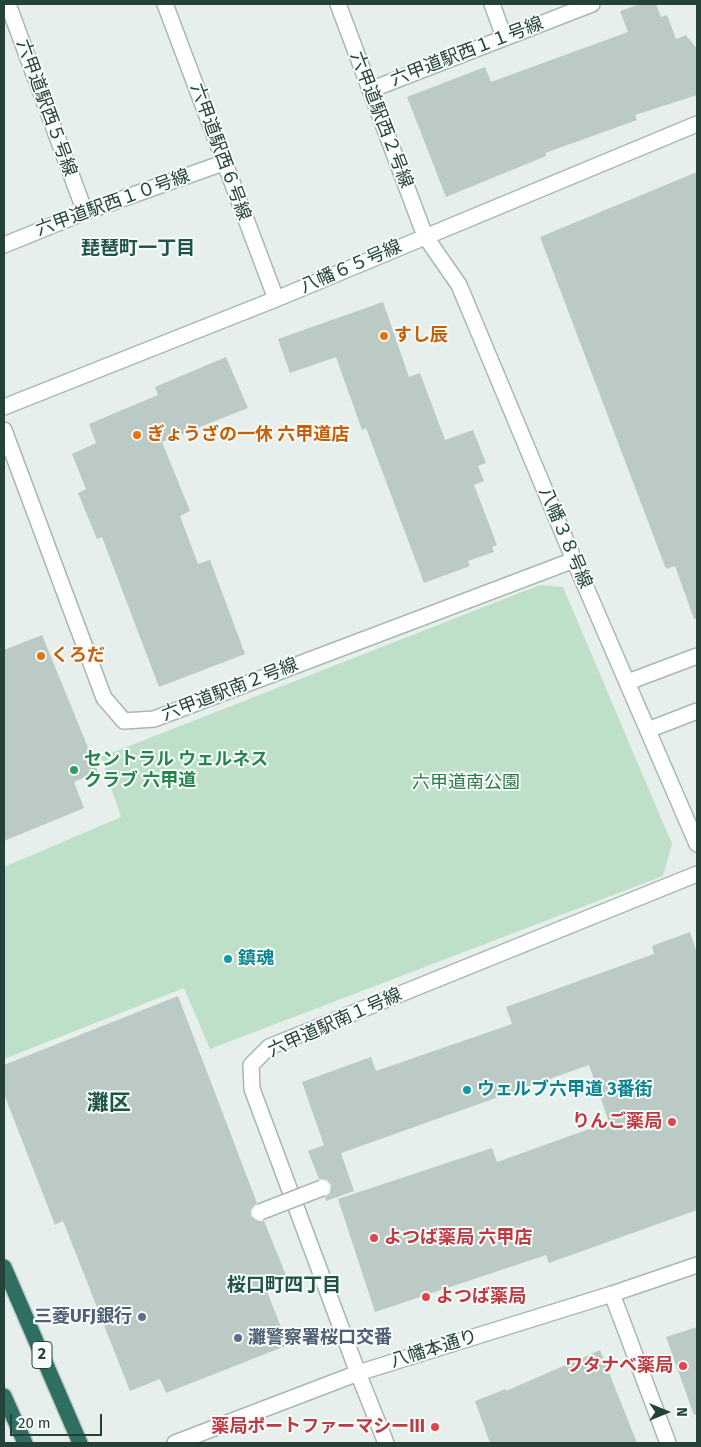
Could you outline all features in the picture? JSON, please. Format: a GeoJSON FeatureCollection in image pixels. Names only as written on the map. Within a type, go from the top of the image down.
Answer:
{"type":"FeatureCollection","features":[{"type":"Feature","properties":{"kind":"highway","name":"2"},"geometry":{"type":"LineString","coordinates":[[4,1267],[80,1443]]}},
{"type":"Feature","properties":{"kind":"highway"},"geometry":{"type":"LineString","coordinates":[[4,1396],[25,1443]]}},
{"type":"Feature","properties":{"kind":"street","name":"六甲道駅西５号線"},"geometry":{"type":"LineString","coordinates":[[8,4],[85,212]]}},
{"type":"Feature","properties":{"kind":"street","name":"六甲道駅西６号線"},"geometry":{"type":"LineString","coordinates":[[165,4],[223,163],[276,299]]}},
{"type":"Feature","properties":{"kind":"street","name":"六甲道駅西２号線"},"geometry":{"type":"LineString","coordinates":[[338,4],[425,236]]}},
{"type":"Feature","properties":{"kind":"street"},"geometry":{"type":"LineString","coordinates":[[492,4],[504,37]]}},
{"type":"Feature","properties":{"kind":"street","name":"六甲道駅西１１号線"},"geometry":{"type":"LineString","coordinates":[[370,90],[592,4]]}},
{"type":"Feature","properties":{"kind":"street","name":"八幡６５号線"},"geometry":{"type":"LineString","coordinates":[[4,407],[276,299],[697,124]]}},
{"type":"Feature","properties":{"kind":"street","name":"六甲道駅西１０号線"},"geometry":{"type":"LineString","coordinates":[[4,245],[85,212],[223,163]]}},
{"type":"Feature","properties":{"kind":"street","name":"八幡３８号線"},"geometry":{"type":"LineString","coordinates":[[425,236],[459,285],[574,560],[697,844]]}},
{"type":"Feature","properties":{"kind":"street","name":"六甲道駅南２号線"},"geometry":{"type":"LineString","coordinates":[[4,430],[104,698],[124,720],[154,719],[574,560]]}},
{"type":"Feature","properties":{"kind":"street"},"geometry":{"type":"LineString","coordinates":[[628,682],[697,656]]}},
{"type":"Feature","properties":{"kind":"street"},"geometry":{"type":"LineString","coordinates":[[648,730],[697,711]]}},
{"type":"Feature","properties":{"kind":"street","name":"六甲道駅南１号線"},"geometry":{"type":"LineString","coordinates":[[386,1443],[252,1089],[251,1065],[269,1047],[697,874]]}},
{"type":"Feature","properties":{"kind":"street"},"geometry":{"type":"LineString","coordinates":[[260,1212],[322,1188]]}},
{"type":"Feature","properties":{"kind":"street","name":"八幡本通り"},"geometry":{"type":"LineString","coordinates":[[175,1443],[358,1373],[612,1294],[697,1265]]}},
{"type":"Feature","properties":{"kind":"street"},"geometry":{"type":"LineString","coordinates":[[612,1294],[668,1443]]}},
{"type":"Feature","properties":{"kind":"green space","name":"六甲道南公園"},"geometry":{"type":"Polygon","coordinates":[[[540,585],[563,587],[672,844],[663,876],[210,1049],[184,988],[4,1059],[4,867],[121,817],[101,757],[540,585]]]}},
{"type":"Feature","properties":{"kind":"building"},"geometry":{"type":"Polygon","coordinates":[[[640,4],[656,4],[661,17],[667,15],[676,39],[686,35],[697,49],[697,95],[635,115],[637,120],[545,153],[546,156],[446,197],[407,97],[485,67],[491,82],[628,32],[620,11],[640,4]]]}},
{"type":"Feature","properties":{"kind":"building"},"geometry":{"type":"Polygon","coordinates":[[[697,172],[697,619],[694,619],[675,566],[666,569],[540,237],[697,172]]]}},
{"type":"Feature","properties":{"kind":"building"},"geometry":{"type":"Polygon","coordinates":[[[383,302],[409,377],[420,373],[445,440],[473,430],[486,463],[478,466],[484,481],[474,485],[497,545],[492,547],[494,552],[468,561],[470,566],[424,583],[366,428],[362,430],[336,357],[290,373],[278,339],[383,302]]]}},
{"type":"Feature","properties":{"kind":"building"},"geometry":{"type":"Polygon","coordinates":[[[226,357],[248,408],[162,442],[190,511],[180,516],[198,564],[210,560],[245,654],[159,687],[102,537],[97,539],[78,493],[86,489],[72,454],[96,443],[89,424],[158,395],[155,387],[226,357]]]}},
{"type":"Feature","properties":{"kind":"building"},"geometry":{"type":"Polygon","coordinates":[[[42,635],[98,772],[74,782],[84,808],[4,841],[4,650],[42,635]]]}},
{"type":"Feature","properties":{"kind":"building","name":"ウェルブ六甲道 3番街"},"geometry":{"type":"Polygon","coordinates":[[[690,932],[697,953],[697,1210],[549,1263],[546,1255],[375,1312],[338,1199],[492,1148],[497,1162],[609,1122],[589,1065],[341,1153],[354,1191],[326,1201],[325,1197],[330,1193],[331,1185],[327,1180],[319,1179],[308,1151],[324,1145],[302,1082],[371,1057],[376,1071],[512,1024],[506,1007],[654,954],[652,946],[690,932]]]}},
{"type":"Feature","properties":{"kind":"building"},"geometry":{"type":"Polygon","coordinates":[[[178,996],[257,1203],[251,1210],[251,1216],[258,1221],[264,1221],[288,1280],[266,1289],[288,1345],[166,1393],[160,1379],[130,1391],[63,1221],[55,1225],[4,1094],[4,1065],[178,996]]]}},
{"type":"Feature","properties":{"kind":"building"},"geometry":{"type":"Polygon","coordinates":[[[697,1327],[697,1414],[694,1415],[666,1337],[697,1327]]]}},
{"type":"Feature","properties":{"kind":"building"},"geometry":{"type":"Polygon","coordinates":[[[600,1350],[637,1443],[490,1443],[475,1401],[506,1389],[506,1391],[600,1350]]]}},
{"type":"Feature","properties":{"kind":"place","name":"すし辰"},"geometry":{"type":"Point","coordinates":[384,336]}},
{"type":"Feature","properties":{"kind":"place","name":"ぎょうざの一休 六甲道店"},"geometry":{"type":"Point","coordinates":[137,435]}},
{"type":"Feature","properties":{"kind":"place","name":"くろだ"},"geometry":{"type":"Point","coordinates":[41,656]}},
{"type":"Feature","properties":{"kind":"place","name":"セントラル ウェルネス クラブ 六甲道"},"geometry":{"type":"Point","coordinates":[74,770]}},
{"type":"Feature","properties":{"kind":"place","name":"鎮魂"},"geometry":{"type":"Point","coordinates":[228,959]}},
{"type":"Feature","properties":{"kind":"place","name":"ウェルブ六甲道 3番街"},"geometry":{"type":"Point","coordinates":[467,1090]}},
{"type":"Feature","properties":{"kind":"place","name":"りんご薬局"},"geometry":{"type":"Point","coordinates":[672,1122]}},
{"type":"Feature","properties":{"kind":"place","name":"よつば薬局 六甲店"},"geometry":{"type":"Point","coordinates":[374,1238]}},
{"type":"Feature","properties":{"kind":"place","name":"よつば薬局"},"geometry":{"type":"Point","coordinates":[426,1297]}},
{"type":"Feature","properties":{"kind":"place","name":"三菱UFJ銀行"},"geometry":{"type":"Point","coordinates":[142,1317]}},
{"type":"Feature","properties":{"kind":"place","name":"灘警察署桜口交番"},"geometry":{"type":"Point","coordinates":[238,1338]}},
{"type":"Feature","properties":{"kind":"place","name":"ワタナベ薬局"},"geometry":{"type":"Point","coordinates":[683,1366]}},
{"type":"Feature","properties":{"kind":"place","name":"薬局ポートファーマシーIII"},"geometry":{"type":"Point","coordinates":[435,1427]}},
{"type":"Feature","properties":{"kind":"district","name":"琵琶町一丁目"},"geometry":{"type":"Point","coordinates":[138,249]}},
{"type":"Feature","properties":{"kind":"district","name":"灘区"},"geometry":{"type":"Point","coordinates":[109,1104]}},
{"type":"Feature","properties":{"kind":"district","name":"桜口町四丁目"},"geometry":{"type":"Point","coordinates":[284,1286]}}]}
